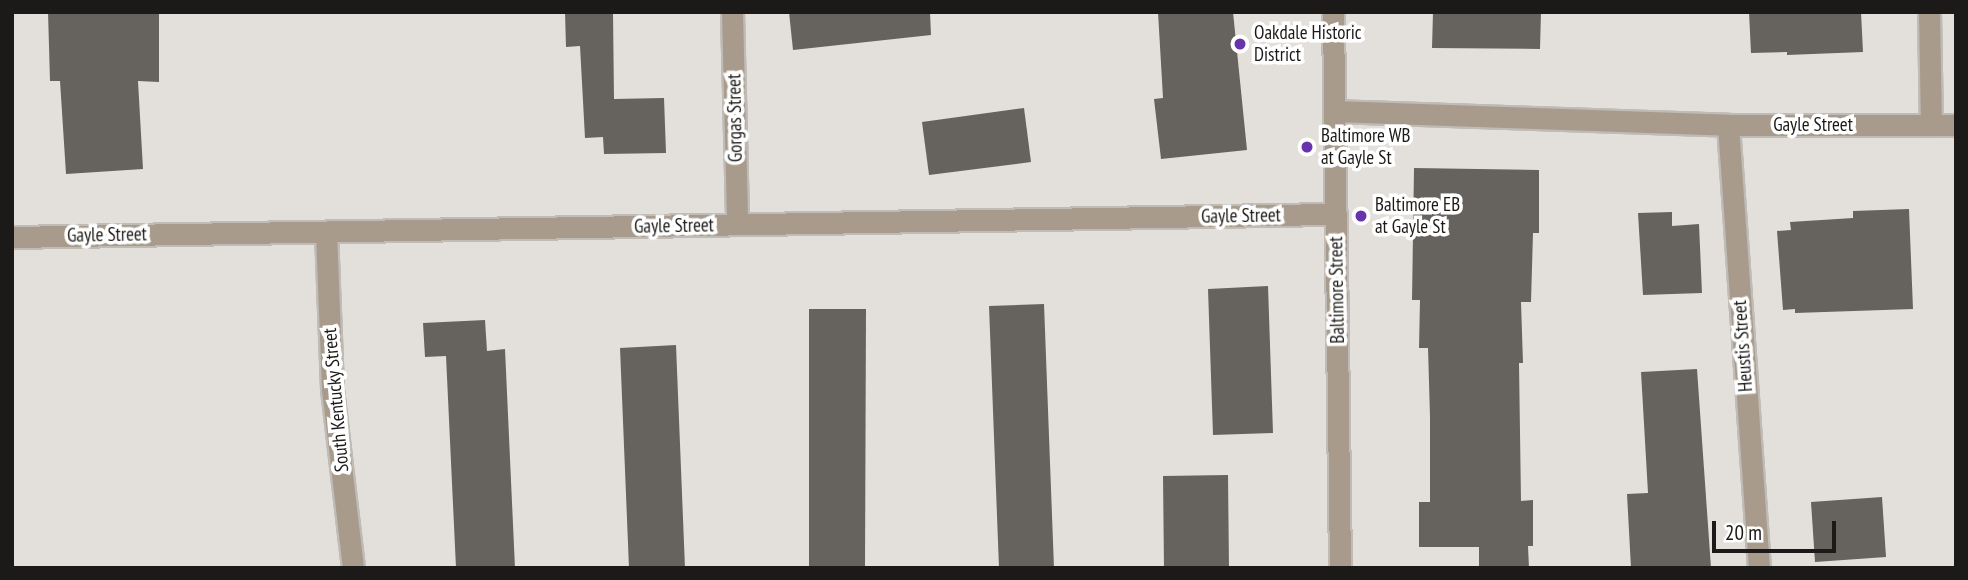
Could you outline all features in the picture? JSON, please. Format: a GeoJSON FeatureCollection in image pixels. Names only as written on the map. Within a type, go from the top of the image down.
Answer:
{"type":"FeatureCollection","features":[{"type":"Feature","properties":{"kind":"street","name":"Gorgas Street"},"geometry":{"type":"LineString","coordinates":[[732,12],[737,224]]}},
{"type":"Feature","properties":{"kind":"street","name":"Baltimore Street"},"geometry":{"type":"LineString","coordinates":[[1333,12],[1340,568]]}},
{"type":"Feature","properties":{"kind":"street"},"geometry":{"type":"LineString","coordinates":[[1929,12],[1931,125]]}},
{"type":"Feature","properties":{"kind":"street","name":"Gayle Street"},"geometry":{"type":"LineString","coordinates":[[1334,111],[1728,125],[1956,125]]}},
{"type":"Feature","properties":{"kind":"street","name":"Heustis Street"},"geometry":{"type":"LineString","coordinates":[[1728,125],[1759,568]]}},
{"type":"Feature","properties":{"kind":"street","name":"Gayle Street"},"geometry":{"type":"LineString","coordinates":[[12,237],[1336,214]]}},
{"type":"Feature","properties":{"kind":"street","name":"South Kentucky Street"},"geometry":{"type":"LineString","coordinates":[[326,232],[332,389],[353,568]]}},
{"type":"Feature","properties":{"kind":"building"},"geometry":{"type":"Polygon","coordinates":[[[48,12],[159,12],[159,82],[138,81],[143,169],[66,174],[60,81],[50,81],[48,12]]]}},
{"type":"Feature","properties":{"kind":"building"},"geometry":{"type":"Polygon","coordinates":[[[565,12],[613,12],[614,99],[664,98],[666,153],[604,154],[603,137],[585,138],[580,46],[566,47],[565,12]]]}},
{"type":"Feature","properties":{"kind":"building"},"geometry":{"type":"Polygon","coordinates":[[[789,12],[930,12],[931,35],[793,50],[789,12]]]}},
{"type":"Feature","properties":{"kind":"building"},"geometry":{"type":"Polygon","coordinates":[[[1158,12],[1233,12],[1247,150],[1161,159],[1154,99],[1163,98],[1158,12]]]}},
{"type":"Feature","properties":{"kind":"building"},"geometry":{"type":"Polygon","coordinates":[[[1433,12],[1541,12],[1540,49],[1432,48],[1433,12]]]}},
{"type":"Feature","properties":{"kind":"building"},"geometry":{"type":"Polygon","coordinates":[[[1749,12],[1861,12],[1863,52],[1787,55],[1787,52],[1751,53],[1749,12]]]}},
{"type":"Feature","properties":{"kind":"building"},"geometry":{"type":"Polygon","coordinates":[[[1024,108],[1031,162],[929,175],[922,122],[1024,108]]]}},
{"type":"Feature","properties":{"kind":"building"},"geometry":{"type":"Polygon","coordinates":[[[1414,168],[1539,170],[1539,233],[1533,233],[1531,302],[1521,302],[1523,363],[1519,363],[1521,501],[1533,500],[1533,546],[1528,546],[1529,568],[1479,568],[1479,547],[1419,547],[1419,502],[1430,502],[1430,417],[1428,348],[1419,348],[1420,300],[1412,300],[1414,168]]]}},
{"type":"Feature","properties":{"kind":"building"},"geometry":{"type":"Polygon","coordinates":[[[1909,209],[1913,309],[1795,313],[1795,309],[1783,310],[1777,231],[1791,230],[1790,222],[1853,218],[1853,211],[1909,209]]]}},
{"type":"Feature","properties":{"kind":"building"},"geometry":{"type":"Polygon","coordinates":[[[1672,212],[1672,226],[1699,224],[1702,293],[1643,295],[1638,213],[1672,212]]]}},
{"type":"Feature","properties":{"kind":"building"},"geometry":{"type":"Polygon","coordinates":[[[1268,286],[1273,433],[1213,435],[1208,289],[1268,286]]]}},
{"type":"Feature","properties":{"kind":"building"},"geometry":{"type":"Polygon","coordinates":[[[1044,304],[1054,568],[999,568],[989,306],[1044,304]]]}},
{"type":"Feature","properties":{"kind":"building"},"geometry":{"type":"Polygon","coordinates":[[[809,309],[866,309],[865,568],[809,568],[809,309]]]}},
{"type":"Feature","properties":{"kind":"building"},"geometry":{"type":"Polygon","coordinates":[[[485,320],[487,351],[505,349],[515,568],[456,568],[446,356],[425,357],[423,323],[485,320]]]}},
{"type":"Feature","properties":{"kind":"building"},"geometry":{"type":"Polygon","coordinates":[[[676,345],[685,568],[629,568],[620,348],[676,345]]]}},
{"type":"Feature","properties":{"kind":"building"},"geometry":{"type":"Polygon","coordinates":[[[1697,369],[1711,568],[1631,568],[1627,494],[1648,493],[1641,372],[1697,369]]]}},
{"type":"Feature","properties":{"kind":"building"},"geometry":{"type":"Polygon","coordinates":[[[1228,475],[1229,568],[1164,568],[1163,476],[1228,475]]]}},
{"type":"Feature","properties":{"kind":"building"},"geometry":{"type":"Polygon","coordinates":[[[1882,497],[1886,557],[1815,562],[1811,502],[1882,497]]]}},
{"type":"Feature","properties":{"kind":"place","name":"Oakdale Historic District"},"geometry":{"type":"Point","coordinates":[1240,44]}},
{"type":"Feature","properties":{"kind":"place","name":"Baltimore WB at Gayle St"},"geometry":{"type":"Point","coordinates":[1307,147]}},
{"type":"Feature","properties":{"kind":"place","name":"Baltimore EB at Gayle St"},"geometry":{"type":"Point","coordinates":[1361,216]}}]}
